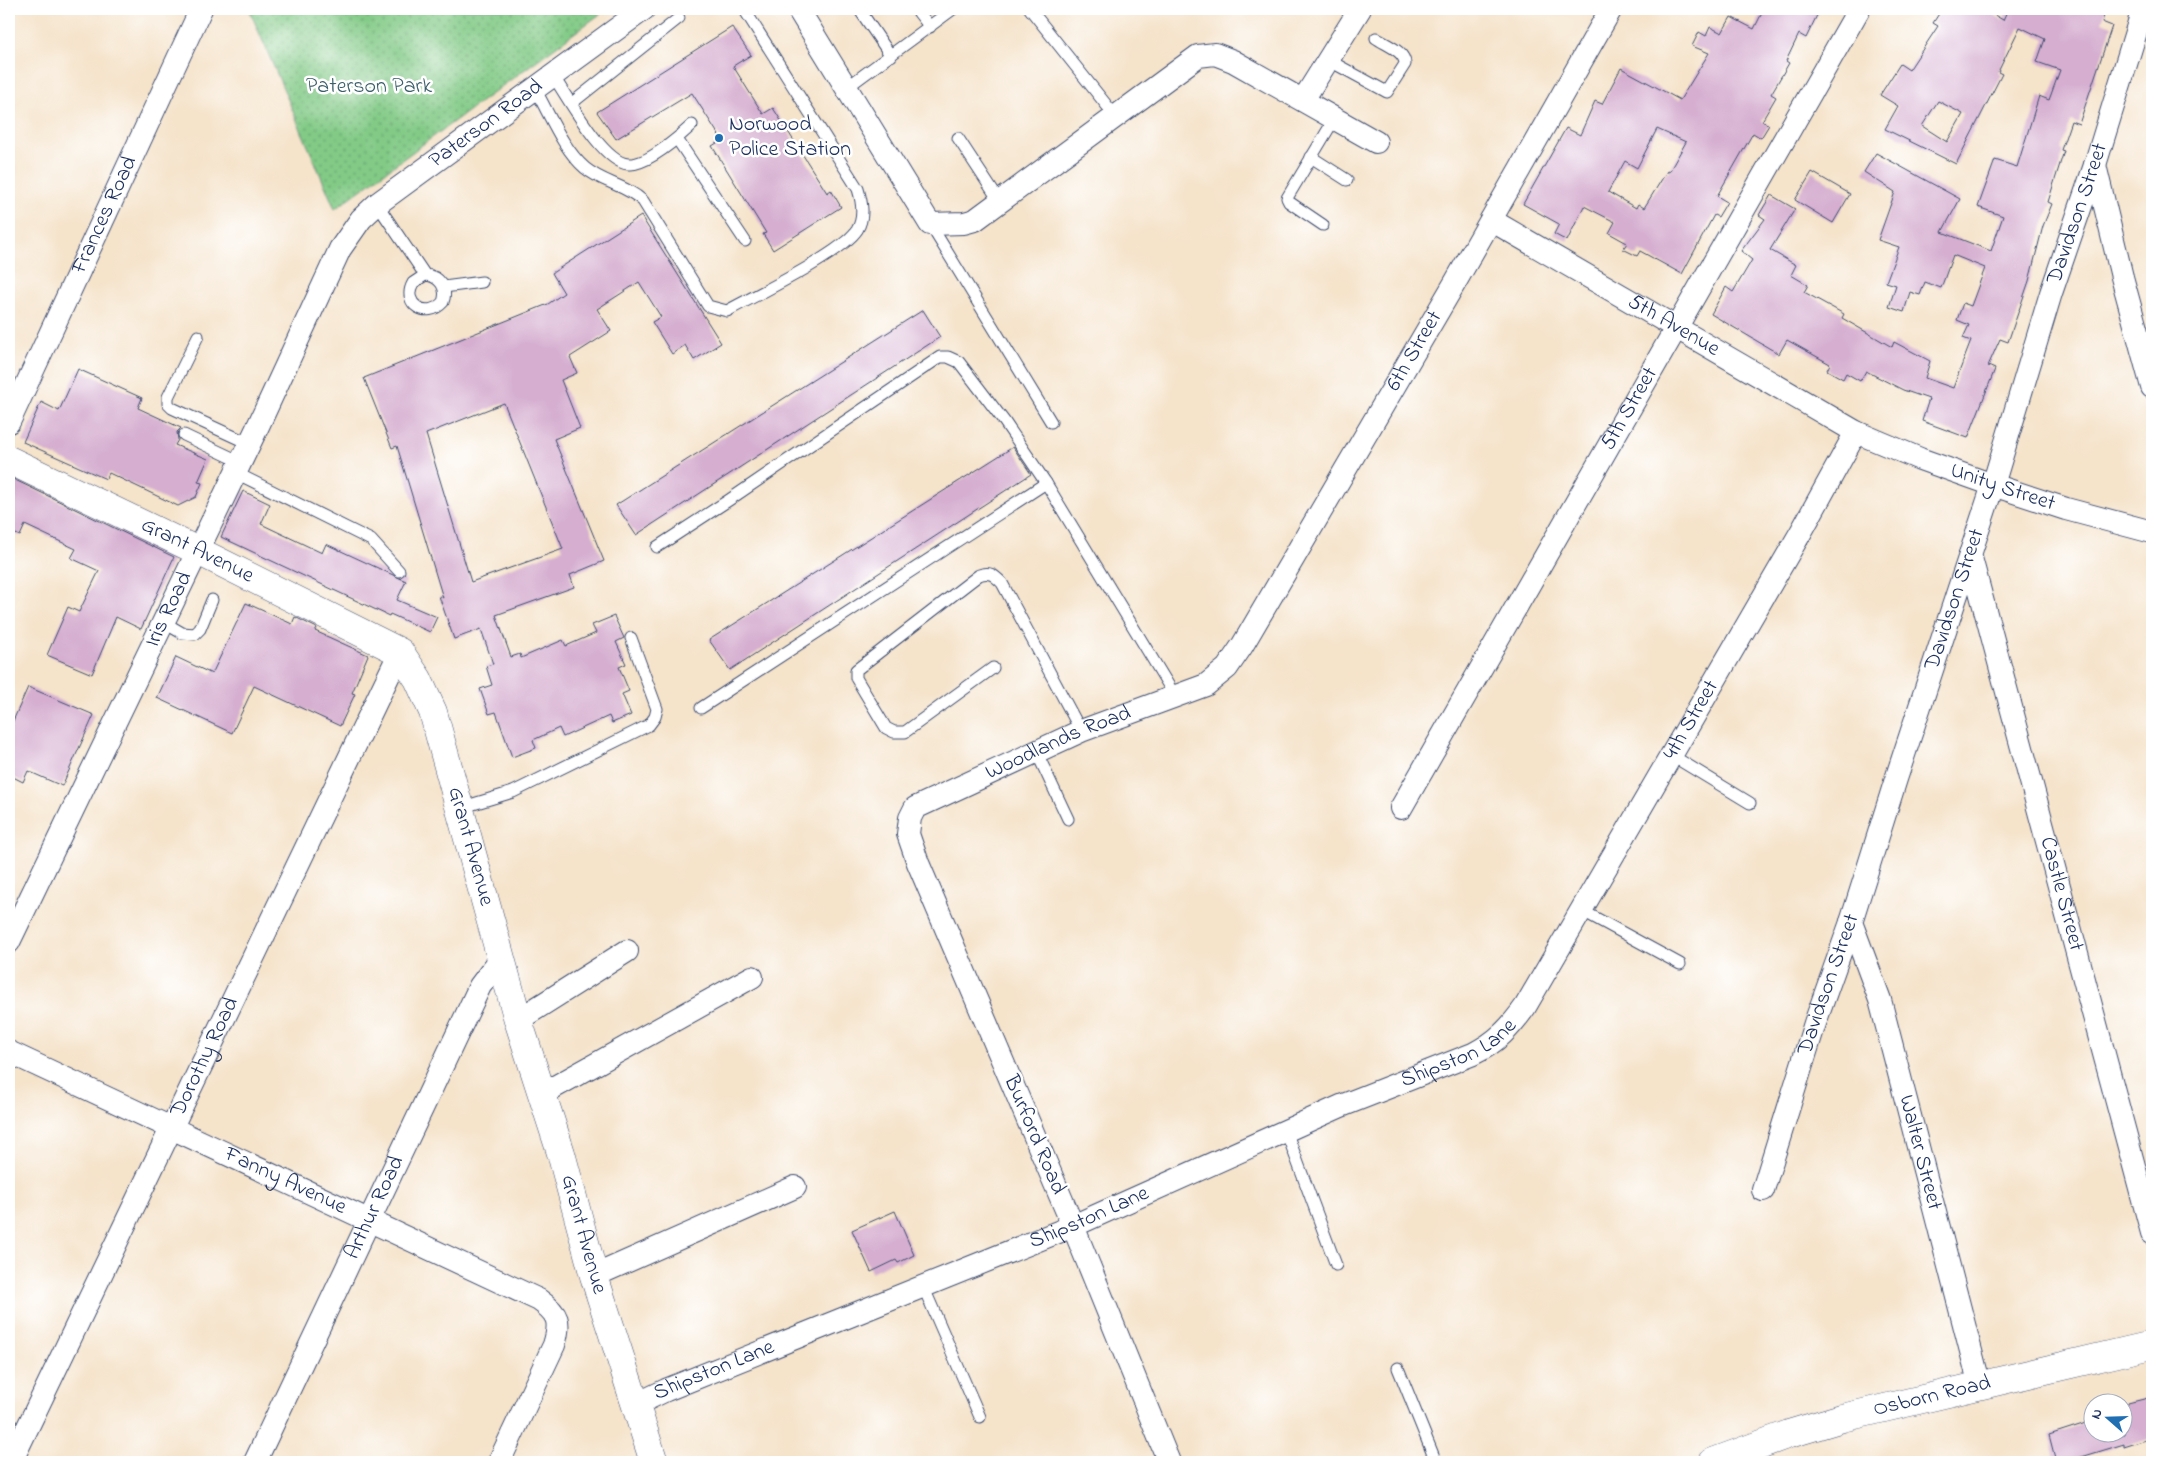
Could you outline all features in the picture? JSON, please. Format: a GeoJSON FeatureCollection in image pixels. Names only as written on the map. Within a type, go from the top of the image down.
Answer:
{"type":"FeatureCollection","features":[{"type":"Feature","properties":{"kind":"street","name":"Frances Road"},"geometry":{"type":"LineString","coordinates":[[10,415],[201,9]]}},
{"type":"Feature","properties":{"kind":"street","name":"Paterson Road"},"geometry":{"type":"LineString","coordinates":[[340,249],[361,219],[377,204],[644,9]]}},
{"type":"Feature","properties":{"kind":"street"},"geometry":{"type":"LineString","coordinates":[[798,9],[930,224],[964,223],[975,220],[1198,56],[1215,54],[1233,61],[1376,142]]}},
{"type":"Feature","properties":{"kind":"street"},"geometry":{"type":"LineString","coordinates":[[1303,100],[1360,9]]}},
{"type":"Feature","properties":{"kind":"street","name":"6th Street"},"geometry":{"type":"LineString","coordinates":[[1206,685],[1227,668],[1242,646],[1491,220],[1611,9]]}},
{"type":"Feature","properties":{"kind":"street","name":"5th Street"},"geometry":{"type":"LineString","coordinates":[[1401,808],[1859,9]]}},
{"type":"Feature","properties":{"kind":"street","name":"Davidson Street"},"geometry":{"type":"LineString","coordinates":[[1763,1190],[1815,1023],[1851,922],[1993,485],[2051,293],[2095,165],[2142,9]]}},
{"type":"Feature","properties":{"kind":"street"},"geometry":{"type":"LineString","coordinates":[[2095,165],[2122,277],[2152,386]]}},
{"type":"Feature","properties":{"kind":"street","name":"5th Avenue"},"geometry":{"type":"LineString","coordinates":[[1491,220],[1856,432]]}},
{"type":"Feature","properties":{"kind":"street","name":"Iris Road"},"geometry":{"type":"LineString","coordinates":[[9,942],[242,459],[340,249]]}},
{"type":"Feature","properties":{"kind":"street","name":"Unity Street"},"geometry":{"type":"LineString","coordinates":[[1856,432],[1920,459],[1993,485],[2066,509],[2152,532]]}},
{"type":"Feature","properties":{"kind":"street","name":"4th Street"},"geometry":{"type":"LineString","coordinates":[[1525,1007],[1801,532],[1856,432]]}},
{"type":"Feature","properties":{"kind":"street","name":"Grant Avenue"},"geometry":{"type":"LineString","coordinates":[[9,460],[198,551],[400,652],[418,679],[433,712],[518,1020],[561,1152],[594,1276],[637,1404],[654,1462]]}},
{"type":"Feature","properties":{"kind":"street","name":"Castle Street"},"geometry":{"type":"LineString","coordinates":[[1970,554],[2152,1234]]}},
{"type":"Feature","properties":{"kind":"street","name":"Dorothy Road"},"geometry":{"type":"LineString","coordinates":[[11,1462],[400,652]]}},
{"type":"Feature","properties":{"kind":"street","name":"Woodlands Road"},"geometry":{"type":"LineString","coordinates":[[915,808],[1081,731],[1206,685]]}},
{"type":"Feature","properties":{"kind":"street","name":"Burford Road"},"geometry":{"type":"LineString","coordinates":[[915,808],[908,827],[910,843],[1073,1226],[1170,1462]]}},
{"type":"Feature","properties":{"kind":"street","name":"Walter Street"},"geometry":{"type":"LineString","coordinates":[[1851,922],[1880,1000],[1980,1386]]}},
{"type":"Feature","properties":{"kind":"street"},"geometry":{"type":"LineString","coordinates":[[518,1020],[627,951]]}},
{"type":"Feature","properties":{"kind":"street","name":"Arthur Road"},"geometry":{"type":"LineString","coordinates":[[255,1462],[480,986],[501,958]]}},
{"type":"Feature","properties":{"kind":"street"},"geometry":{"type":"LineString","coordinates":[[542,1094],[752,978]]}},
{"type":"Feature","properties":{"kind":"street","name":"Shipston Lane"},"geometry":{"type":"LineString","coordinates":[[637,1404],[666,1390],[1073,1226],[1342,1106],[1486,1048],[1510,1029],[1525,1007]]}},
{"type":"Feature","properties":{"kind":"street","name":"Fanny Avenue"},"geometry":{"type":"LineString","coordinates":[[9,1052],[539,1300],[551,1308],[558,1318],[559,1330],[554,1345],[499,1462]]}},
{"type":"Feature","properties":{"kind":"street"},"geometry":{"type":"LineString","coordinates":[[594,1276],[795,1187]]}},
{"type":"Feature","properties":{"kind":"street","name":"Osborn Road"},"geometry":{"type":"LineString","coordinates":[[1714,1462],[1789,1434],[1842,1418],[2152,1346]]}},
{"type":"Feature","properties":{"kind":"lane"},"geometry":{"type":"LineString","coordinates":[[544,82],[572,154],[586,169],[634,192],[643,201],[708,306],[727,311],[846,242],[857,229],[862,214],[862,202],[858,189],[744,9]]}},
{"type":"Feature","properties":{"kind":"lane"},"geometry":{"type":"LineString","coordinates":[[859,9],[891,56]]}},
{"type":"Feature","properties":{"kind":"lane"},"geometry":{"type":"LineString","coordinates":[[916,9],[930,27]]}},
{"type":"Feature","properties":{"kind":"lane"},"geometry":{"type":"LineString","coordinates":[[846,88],[953,9]]}},
{"type":"Feature","properties":{"kind":"lane"},"geometry":{"type":"LineString","coordinates":[[1030,9],[1116,117]]}},
{"type":"Feature","properties":{"kind":"lane"},"geometry":{"type":"LineString","coordinates":[[572,103],[679,18]]}},
{"type":"Feature","properties":{"kind":"lane"},"geometry":{"type":"LineString","coordinates":[[1328,60],[1387,92],[1405,64],[1405,59],[1401,54],[1376,38]]}},
{"type":"Feature","properties":{"kind":"lane"},"geometry":{"type":"LineString","coordinates":[[544,82],[572,103],[595,140],[606,153],[618,162],[629,165],[642,162],[677,139],[692,125]]}},
{"type":"Feature","properties":{"kind":"lane"},"geometry":{"type":"LineString","coordinates":[[1323,225],[1289,202],[1287,198],[1335,118]]}},
{"type":"Feature","properties":{"kind":"lane"},"geometry":{"type":"LineString","coordinates":[[958,138],[1000,202]]}},
{"type":"Feature","properties":{"kind":"lane"},"geometry":{"type":"LineString","coordinates":[[677,139],[745,241]]}},
{"type":"Feature","properties":{"kind":"lane"},"geometry":{"type":"LineString","coordinates":[[1311,157],[1347,180]]}},
{"type":"Feature","properties":{"kind":"lane"},"geometry":{"type":"LineString","coordinates":[[377,204],[425,275],[438,279],[444,287],[443,302],[436,308],[427,311],[418,308],[410,296],[410,287],[416,279],[425,275]]}},
{"type":"Feature","properties":{"kind":"lane"},"geometry":{"type":"LineString","coordinates":[[930,224],[1051,422]]}},
{"type":"Feature","properties":{"kind":"lane"},"geometry":{"type":"LineString","coordinates":[[444,287],[482,282]]}},
{"type":"Feature","properties":{"kind":"lane"},"geometry":{"type":"LineString","coordinates":[[198,336],[168,397],[168,404],[242,459],[371,540],[399,571]]}},
{"type":"Feature","properties":{"kind":"lane"},"geometry":{"type":"LineString","coordinates":[[657,547],[940,357],[948,357],[958,362],[1004,421],[1046,483],[1175,696]]}},
{"type":"Feature","properties":{"kind":"lane"},"geometry":{"type":"LineString","coordinates":[[184,435],[242,459]]}},
{"type":"Feature","properties":{"kind":"lane"},"geometry":{"type":"LineString","coordinates":[[701,708],[1046,483]]}},
{"type":"Feature","properties":{"kind":"lane"},"geometry":{"type":"LineString","coordinates":[[993,668],[905,732],[894,732],[886,728],[856,678],[856,670],[979,575],[986,572],[993,574],[1002,583],[1081,731]]}},
{"type":"Feature","properties":{"kind":"lane"},"geometry":{"type":"LineString","coordinates":[[163,622],[182,633],[195,634],[200,629],[212,600]]}},
{"type":"Feature","properties":{"kind":"lane"},"geometry":{"type":"LineString","coordinates":[[460,808],[513,792],[648,726],[655,718],[657,709],[632,638]]}},
{"type":"Feature","properties":{"kind":"lane"},"geometry":{"type":"LineString","coordinates":[[1036,751],[1068,819]]}},
{"type":"Feature","properties":{"kind":"lane"},"geometry":{"type":"LineString","coordinates":[[1671,755],[1750,803]]}},
{"type":"Feature","properties":{"kind":"lane"},"geometry":{"type":"LineString","coordinates":[[1582,910],[1680,964]]}},
{"type":"Feature","properties":{"kind":"lane"},"geometry":{"type":"LineString","coordinates":[[1286,1131],[1336,1265]]}},
{"type":"Feature","properties":{"kind":"lane"},"geometry":{"type":"LineString","coordinates":[[923,1286],[980,1417]]}},
{"type":"Feature","properties":{"kind":"lane"},"geometry":{"type":"LineString","coordinates":[[1398,1368],[1436,1462]]}},
{"type":"Feature","properties":{"kind":"green space","name":"Paterson Park"},"geometry":{"type":"Polygon","coordinates":[[[249,9],[607,9],[335,209],[249,9]]]}},
{"type":"Feature","properties":{"kind":"building"},"geometry":{"type":"Polygon","coordinates":[[[1764,9],[1820,9],[1806,38],[1799,34],[1786,61],[1789,63],[1771,94],[1776,97],[1762,121],[1769,125],[1761,138],[1753,133],[1717,196],[1727,202],[1718,217],[1714,215],[1682,274],[1640,251],[1637,256],[1623,249],[1627,243],[1609,233],[1615,222],[1584,206],[1567,241],[1554,234],[1559,224],[1523,204],[1566,128],[1580,135],[1595,101],[1602,104],[1621,68],[1680,100],[1709,53],[1692,46],[1699,32],[1706,36],[1710,27],[1722,33],[1731,17],[1754,29],[1764,9]],[[1657,129],[1637,168],[1625,161],[1608,192],[1636,208],[1638,204],[1644,208],[1667,171],[1669,172],[1686,142],[1657,129]]]}},
{"type":"Feature","properties":{"kind":"building"},"geometry":{"type":"Polygon","coordinates":[[[1942,9],[1984,9],[2003,20],[2008,9],[2106,9],[2102,22],[2112,26],[2079,124],[2071,121],[2061,150],[2064,151],[2048,202],[2052,204],[2043,226],[2029,281],[2008,342],[2000,339],[1988,366],[1995,369],[1968,438],[1922,421],[1929,399],[1903,390],[1866,371],[1860,381],[1846,373],[1843,379],[1827,370],[1830,364],[1787,340],[1779,354],[1711,314],[1726,287],[1733,292],[1752,260],[1741,251],[1765,219],[1759,215],[1771,195],[1795,209],[1770,250],[1796,265],[1791,275],[1808,285],[1804,292],[1844,314],[1842,318],[1892,347],[1894,342],[1930,361],[1925,378],[1953,388],[1971,341],[1963,338],[1969,325],[1957,320],[1963,303],[1971,306],[1985,268],[1953,255],[1941,288],[1925,282],[1920,295],[1910,292],[1904,312],[1889,307],[1896,285],[1886,282],[1899,247],[1878,240],[1895,192],[1864,172],[1876,153],[1960,199],[1942,232],[1991,251],[2003,216],[1978,207],[1995,160],[2017,167],[2039,96],[2049,100],[2060,70],[2037,62],[2045,39],[2020,27],[1998,72],[2002,74],[1956,164],[1885,129],[1898,106],[1880,95],[1900,64],[1909,70],[1938,26],[1933,23],[1942,9]],[[1938,101],[1922,126],[1947,142],[1963,114],[1938,101]]]}},
{"type":"Feature","properties":{"kind":"building"},"geometry":{"type":"Polygon","coordinates":[[[732,27],[751,55],[733,66],[763,114],[773,108],[827,193],[831,190],[841,207],[773,250],[763,234],[766,233],[712,146],[722,140],[692,93],[616,139],[597,112],[732,27]]]}},
{"type":"Feature","properties":{"kind":"building"},"geometry":{"type":"Polygon","coordinates":[[[1812,172],[1850,194],[1833,223],[1795,200],[1812,172]]]}},
{"type":"Feature","properties":{"kind":"building"},"geometry":{"type":"Polygon","coordinates":[[[641,216],[721,343],[694,360],[685,345],[672,354],[652,322],[661,317],[639,282],[597,309],[611,331],[570,357],[577,373],[561,380],[580,428],[554,439],[604,561],[570,575],[574,587],[496,615],[511,657],[520,654],[521,658],[563,640],[566,646],[596,633],[592,625],[614,616],[624,638],[616,642],[626,664],[619,667],[629,691],[622,694],[631,715],[612,723],[609,716],[563,737],[559,728],[533,740],[536,748],[512,757],[496,712],[489,714],[480,689],[492,685],[486,666],[493,664],[481,629],[454,639],[439,596],[443,598],[397,446],[392,448],[364,378],[548,304],[564,293],[552,273],[641,216]],[[504,403],[426,434],[471,582],[563,549],[504,403]]]}},
{"type":"Feature","properties":{"kind":"building"},"geometry":{"type":"Polygon","coordinates":[[[923,310],[940,337],[636,535],[616,505],[923,310]]]}},
{"type":"Feature","properties":{"kind":"building"},"geometry":{"type":"Polygon","coordinates":[[[78,369],[142,398],[138,408],[181,428],[177,432],[178,440],[175,445],[208,459],[198,482],[202,483],[196,497],[178,506],[109,473],[106,479],[23,442],[41,402],[59,411],[78,369]]]}},
{"type":"Feature","properties":{"kind":"building"},"geometry":{"type":"Polygon","coordinates":[[[1013,447],[1031,474],[730,670],[709,640],[1013,447]]]}},
{"type":"Feature","properties":{"kind":"building"},"geometry":{"type":"Polygon","coordinates":[[[9,477],[174,557],[141,629],[116,617],[92,674],[47,655],[68,607],[79,612],[99,571],[71,558],[76,549],[25,525],[20,536],[9,531],[9,477]]]}},
{"type":"Feature","properties":{"kind":"building"},"geometry":{"type":"Polygon","coordinates":[[[243,491],[270,504],[261,524],[322,553],[326,544],[406,581],[397,600],[437,617],[430,632],[390,614],[389,616],[221,537],[243,491]]]}},
{"type":"Feature","properties":{"kind":"building"},"geometry":{"type":"Polygon","coordinates":[[[246,603],[292,624],[295,617],[317,628],[315,631],[368,655],[352,693],[355,694],[340,726],[254,686],[232,733],[157,698],[176,657],[212,674],[246,603]]]}},
{"type":"Feature","properties":{"kind":"building"},"geometry":{"type":"Polygon","coordinates":[[[28,687],[94,715],[62,786],[28,771],[23,782],[9,775],[9,730],[28,687]]]}},
{"type":"Feature","properties":{"kind":"building"},"geometry":{"type":"Polygon","coordinates":[[[895,1211],[914,1255],[898,1263],[896,1260],[871,1272],[852,1230],[895,1211]]]}},
{"type":"Feature","properties":{"kind":"building"},"geometry":{"type":"Polygon","coordinates":[[[2152,1397],[2152,1438],[2134,1444],[2134,1402],[2152,1397]]]}},
{"type":"Feature","properties":{"kind":"building"},"geometry":{"type":"Polygon","coordinates":[[[2084,1424],[2084,1444],[2124,1444],[2065,1462],[2056,1462],[2049,1435],[2084,1424]]]}},
{"type":"Feature","properties":{"kind":"place","name":"Norwood Police Station"},"geometry":{"type":"Point","coordinates":[719,138]}}]}
